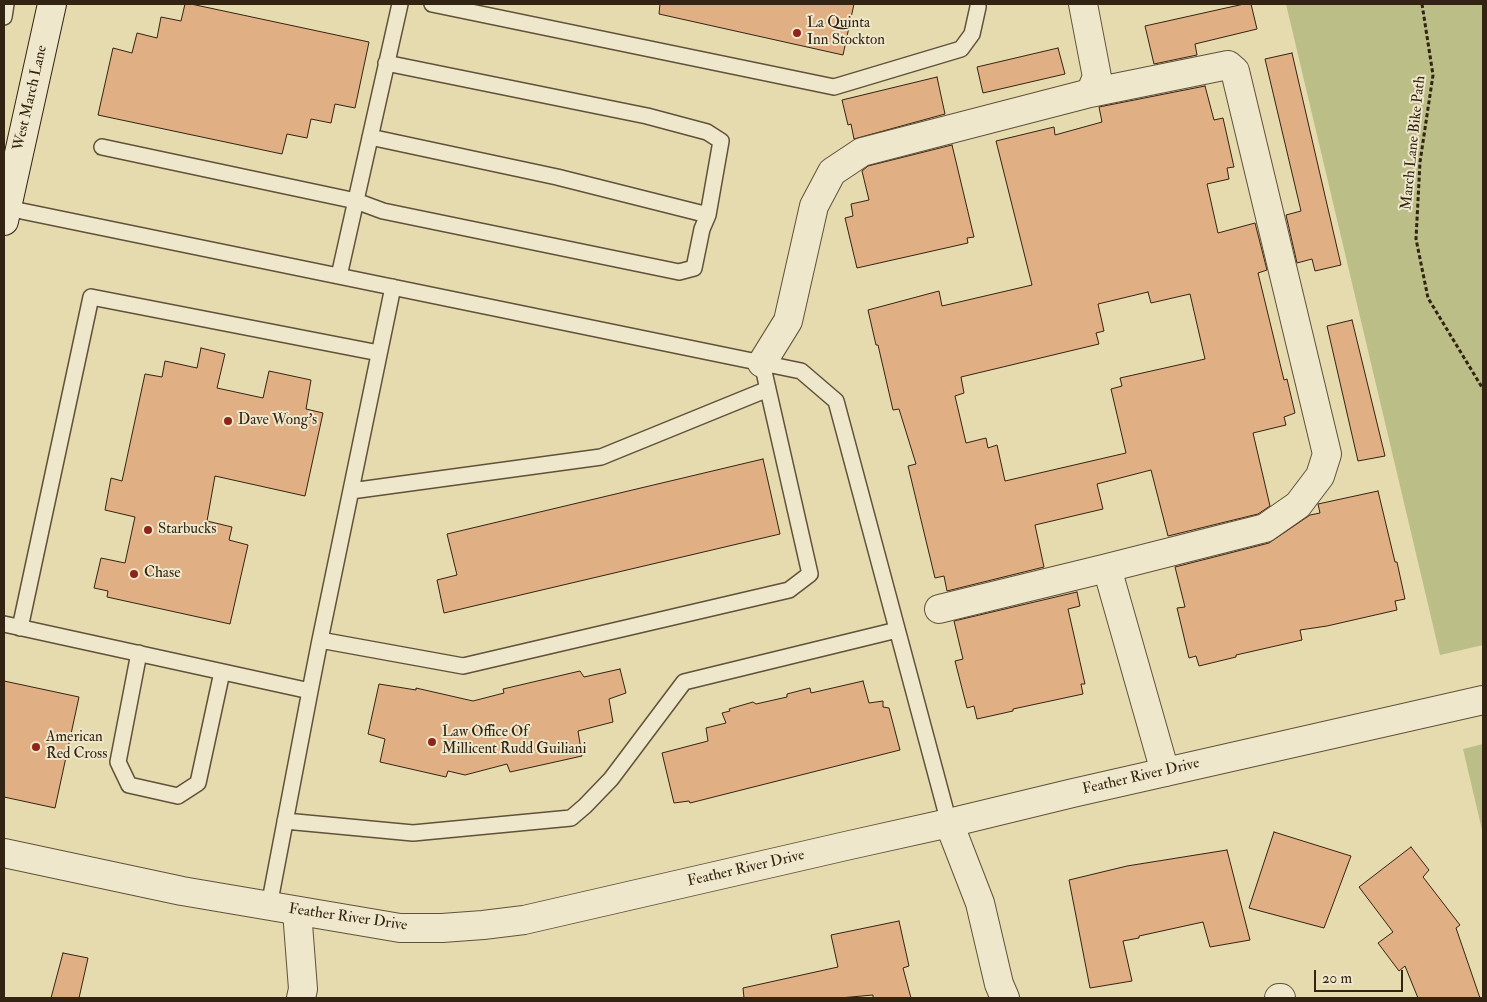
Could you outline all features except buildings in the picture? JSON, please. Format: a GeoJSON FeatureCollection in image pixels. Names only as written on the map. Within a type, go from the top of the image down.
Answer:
{"type":"FeatureCollection","features":[{"type":"Feature","properties":{"kind":"street","name":"West March Lane"},"geometry":{"type":"LineString","coordinates":[[5,212],[52,4]]}},
{"type":"Feature","properties":{"kind":"street"},"geometry":{"type":"LineString","coordinates":[[1083,4],[1097,76],[1090,93]]}},
{"type":"Feature","properties":{"kind":"street"},"geometry":{"type":"LineString","coordinates":[[765,376],[788,321],[814,206],[832,172],[862,152],[1090,93],[1228,65],[1235,71],[1327,454],[1320,476],[1298,505],[1265,528],[939,608]]}},
{"type":"Feature","properties":{"kind":"street"},"geometry":{"type":"LineString","coordinates":[[1107,568],[1165,772]]}},
{"type":"Feature","properties":{"kind":"street","name":"Feather River Drive"},"geometry":{"type":"LineString","coordinates":[[4,853],[182,892],[400,928],[475,926],[524,920],[1483,700]]}},
{"type":"Feature","properties":{"kind":"street"},"geometry":{"type":"LineString","coordinates":[[949,823],[980,903],[1005,998]]}},
{"type":"Feature","properties":{"kind":"street"},"geometry":{"type":"LineString","coordinates":[[297,911],[303,989],[301,998]]}},
{"type":"Feature","properties":{"kind":"lane"},"geometry":{"type":"LineString","coordinates":[[4,17],[6,4]]}},
{"type":"Feature","properties":{"kind":"lane"},"geometry":{"type":"LineString","coordinates":[[339,276],[400,4]]}},
{"type":"Feature","properties":{"kind":"lane"},"geometry":{"type":"LineString","coordinates":[[432,4],[488,10],[834,87],[961,49],[972,34],[978,4]]}},
{"type":"Feature","properties":{"kind":"lane"},"geometry":{"type":"LineString","coordinates":[[102,147],[356,201],[383,211],[679,272],[694,268],[702,229],[708,215],[720,141],[707,132],[647,116],[386,63]]}},
{"type":"Feature","properties":{"kind":"lane"},"geometry":{"type":"LineString","coordinates":[[370,137],[558,178],[708,215]]}},
{"type":"Feature","properties":{"kind":"lane"},"geometry":{"type":"LineString","coordinates":[[5,212],[393,287],[765,376]]}},
{"type":"Feature","properties":{"kind":"lane"},"geometry":{"type":"LineString","coordinates":[[269,906],[320,640],[393,287]]}},
{"type":"Feature","properties":{"kind":"lane"},"geometry":{"type":"LineString","coordinates":[[20,628],[91,297],[379,353]]}},
{"type":"Feature","properties":{"kind":"lane"},"geometry":{"type":"LineString","coordinates":[[351,492],[601,457],[765,376],[801,371],[836,401],[949,823]]}},
{"type":"Feature","properties":{"kind":"lane"},"geometry":{"type":"LineString","coordinates":[[320,640],[463,666],[789,590],[810,574],[765,376]]}},
{"type":"Feature","properties":{"kind":"lane"},"geometry":{"type":"LineString","coordinates":[[4,624],[310,691]]}},
{"type":"Feature","properties":{"kind":"lane"},"geometry":{"type":"LineString","coordinates":[[285,821],[413,834],[570,818],[611,780],[684,682],[897,630]]}},
{"type":"Feature","properties":{"kind":"lane"},"geometry":{"type":"LineString","coordinates":[[139,654],[118,762],[129,785],[178,796],[198,783],[222,672]]}},
{"type":"Feature","properties":{"kind":"path","name":"March Lane Bike Path"},"geometry":{"type":"LineString","coordinates":[[1422,4],[1433,75],[1420,162],[1416,239],[1428,298],[1483,389]]}},
{"type":"Feature","properties":{"kind":"green space"},"geometry":{"type":"Polygon","coordinates":[[[1286,4],[1483,4],[1483,645],[1440,655],[1286,4]]]}},
{"type":"Feature","properties":{"kind":"green space"},"geometry":{"type":"Polygon","coordinates":[[[1483,744],[1483,834],[1463,749],[1483,744]]]}},
{"type":"Feature","properties":{"kind":"place","name":"La Quinta Inn Stockton"},"geometry":{"type":"Point","coordinates":[797,33]}},
{"type":"Feature","properties":{"kind":"place","name":"Dave Wong's"},"geometry":{"type":"Point","coordinates":[228,421]}},
{"type":"Feature","properties":{"kind":"place","name":"Starbucks"},"geometry":{"type":"Point","coordinates":[148,530]}},
{"type":"Feature","properties":{"kind":"place","name":"Chase"},"geometry":{"type":"Point","coordinates":[134,574]}},
{"type":"Feature","properties":{"kind":"place","name":"Law Office Of Millicent Rudd Guiliani"},"geometry":{"type":"Point","coordinates":[432,742]}},
{"type":"Feature","properties":{"kind":"place","name":"American Red Cross"},"geometry":{"type":"Point","coordinates":[36,747]}}]}
